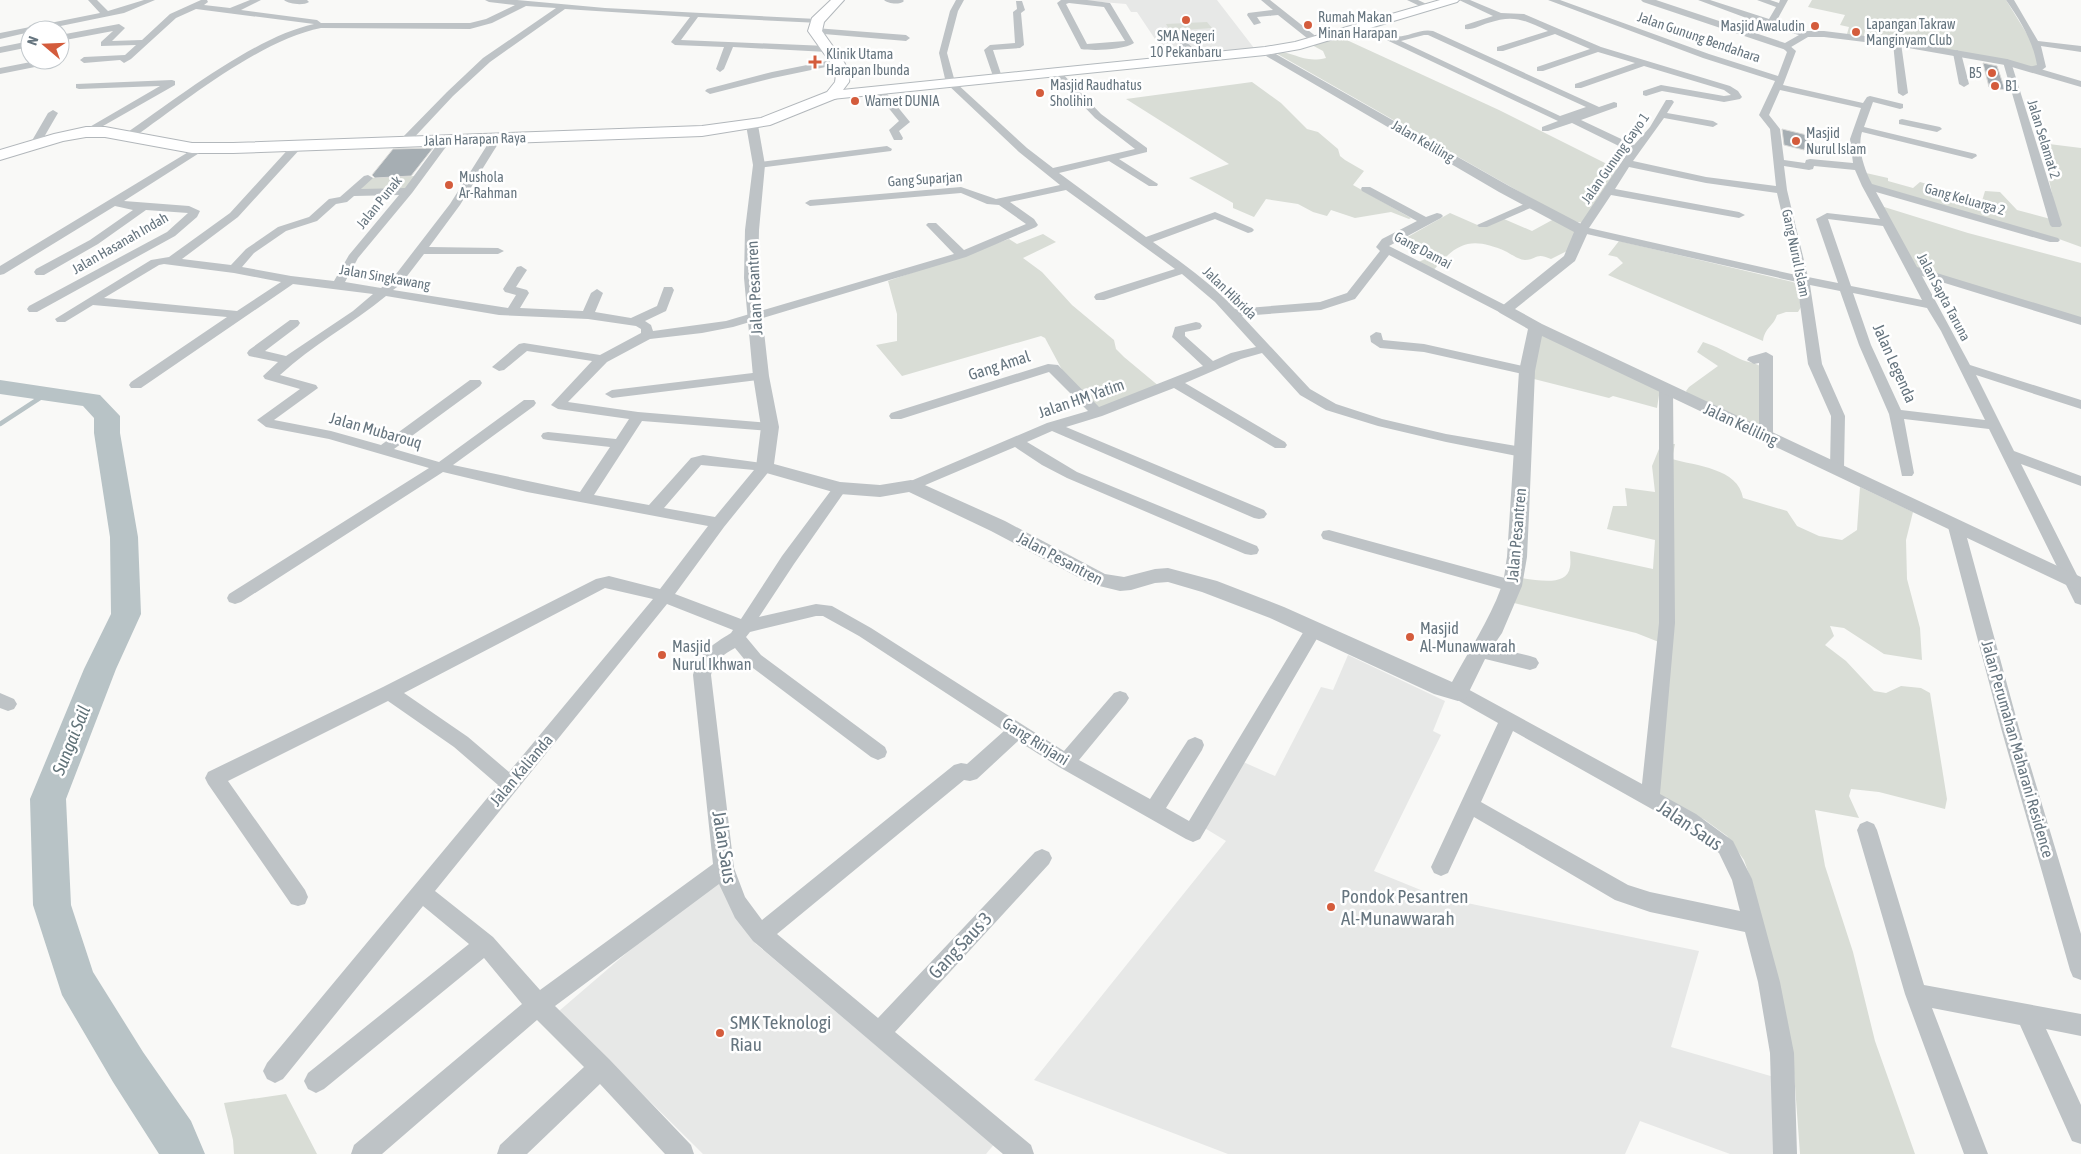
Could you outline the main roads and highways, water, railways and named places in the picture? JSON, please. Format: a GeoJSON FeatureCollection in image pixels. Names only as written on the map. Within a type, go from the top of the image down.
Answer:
{"type":"FeatureCollection","features":[{"type":"Feature","properties":{"kind":"main road"},"geometry":{"type":"LineString","coordinates":[[832,95],[842,82],[843,75],[816,26],[838,0]]}},
{"type":"Feature","properties":{"kind":"main road"},"geometry":{"type":"LineString","coordinates":[[832,95],[1056,72],[1112,56],[1195,58],[1265,51],[1315,40],[1453,0]]}},
{"type":"Feature","properties":{"kind":"main road","name":"Jalan Harapan Raya"},"geometry":{"type":"LineString","coordinates":[[0,155],[86,132],[105,132],[200,148],[702,131],[752,125],[776,118],[832,95]]}},
{"type":"Feature","properties":{"kind":"waterway","name":"Sungai Sail"},"geometry":{"type":"LineString","coordinates":[[0,387],[91,400],[107,416],[107,433],[124,537],[126,614],[100,669],[48,799],[52,905],[76,981],[128,1067],[175,1137],[182,1154]]}},
{"type":"Feature","properties":{"kind":"waterway"},"geometry":{"type":"LineString","coordinates":[[0,424],[46,394]]}},
{"type":"Feature","properties":{"kind":"place","name":"SMA Negeri 10 Pekanbaru"},"geometry":{"type":"Point","coordinates":[1186,20]}},
{"type":"Feature","properties":{"kind":"place","name":"Rumah Makan Minan Harapan"},"geometry":{"type":"Point","coordinates":[1308,25]}},
{"type":"Feature","properties":{"kind":"place","name":"Masjid Awaludin"},"geometry":{"type":"Point","coordinates":[1815,26]}},
{"type":"Feature","properties":{"kind":"place","name":"Lapangan Takraw Manginyam Club"},"geometry":{"type":"Point","coordinates":[1856,32]}},
{"type":"Feature","properties":{"kind":"place","name":"Klinik Utama Harapan Ibunda"},"geometry":{"type":"Point","coordinates":[815,62]}},
{"type":"Feature","properties":{"kind":"place","name":"B5"},"geometry":{"type":"Point","coordinates":[1992,73]}},
{"type":"Feature","properties":{"kind":"place","name":"B1"},"geometry":{"type":"Point","coordinates":[1995,86]}},
{"type":"Feature","properties":{"kind":"place","name":"Masjid Raudhatus Sholihin"},"geometry":{"type":"Point","coordinates":[1040,93]}},
{"type":"Feature","properties":{"kind":"place","name":"Warnet DUNIA"},"geometry":{"type":"Point","coordinates":[855,101]}},
{"type":"Feature","properties":{"kind":"place","name":"Masjid Nurul Islam"},"geometry":{"type":"Point","coordinates":[1796,141]}},
{"type":"Feature","properties":{"kind":"place","name":"Mushola Ar-Rahman"},"geometry":{"type":"Point","coordinates":[449,185]}},
{"type":"Feature","properties":{"kind":"place","name":"Masjid Al-Munawwarah"},"geometry":{"type":"Point","coordinates":[1410,637]}},
{"type":"Feature","properties":{"kind":"place","name":"Masjid Nurul Ikhwan"},"geometry":{"type":"Point","coordinates":[662,655]}},
{"type":"Feature","properties":{"kind":"place","name":"Pondok Pesantren Al-Munawwarah"},"geometry":{"type":"Point","coordinates":[1331,907]}},
{"type":"Feature","properties":{"kind":"place","name":"SMK Teknologi Riau"},"geometry":{"type":"Point","coordinates":[720,1033]}}]}
